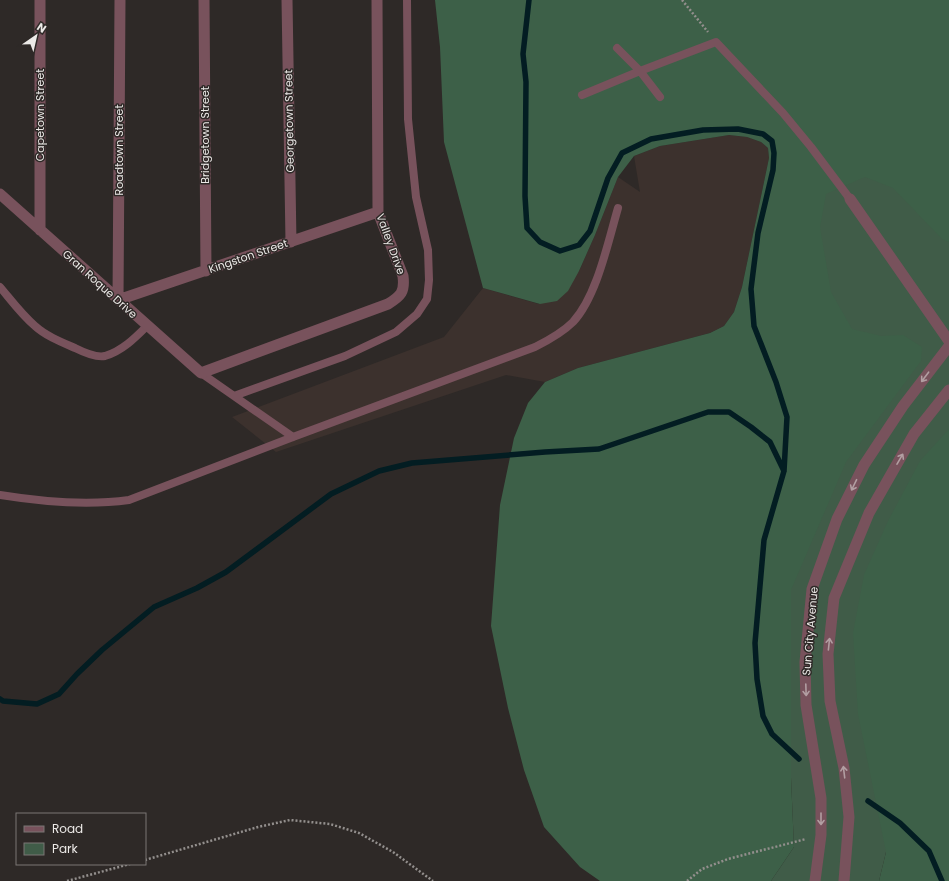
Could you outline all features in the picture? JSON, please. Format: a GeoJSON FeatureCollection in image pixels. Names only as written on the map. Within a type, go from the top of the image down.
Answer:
{"type":"FeatureCollection","features":[{"type":"Feature","properties":{"kind":"street","name":"Capetown Street"},"geometry":{"type":"LineString","coordinates":[[40,0],[40,230]]}},
{"type":"Feature","properties":{"kind":"street","name":"Roadtown Street"},"geometry":{"type":"LineString","coordinates":[[118,300],[120,0]]}},
{"type":"Feature","properties":{"kind":"street","name":"Bridgetown Street"},"geometry":{"type":"LineString","coordinates":[[204,0],[206,271]]}},
{"type":"Feature","properties":{"kind":"street","name":"Georgetown Street"},"geometry":{"type":"LineString","coordinates":[[286,0],[291,242]]}},
{"type":"Feature","properties":{"kind":"street","name":"Valley Drive"},"geometry":{"type":"LineString","coordinates":[[200,373],[388,304],[397,299],[401,293],[404,286],[403,276],[378,212],[377,0]]}},
{"type":"Feature","properties":{"kind":"street","name":"Gran Roque Drive"},"geometry":{"type":"LineString","coordinates":[[0,194],[200,373]]}},
{"type":"Feature","properties":{"kind":"street"},"geometry":{"type":"LineString","coordinates":[[850,199],[949,341]]}},
{"type":"Feature","properties":{"kind":"street","name":"Kingston Street"},"geometry":{"type":"LineString","coordinates":[[118,300],[378,212]]}},
{"type":"Feature","properties":{"kind":"street","name":"Sun City Avenue"},"geometry":{"type":"LineString","coordinates":[[815,881],[821,835],[821,798],[806,704],[805,662],[812,588],[837,519],[864,464],[903,406],[949,346]]}},
{"type":"Feature","properties":{"kind":"street","name":"Sun City Avenue"},"geometry":{"type":"LineString","coordinates":[[844,881],[849,816],[844,768],[830,701],[828,654],[834,598],[869,513],[914,434],[949,390]]}},
{"type":"Feature","properties":{"kind":"lane"},"geometry":{"type":"LineString","coordinates":[[234,396],[345,356],[396,332],[417,314],[427,299],[429,280],[428,250],[416,197],[408,119],[407,0]]}},
{"type":"Feature","properties":{"kind":"lane"},"geometry":{"type":"LineString","coordinates":[[582,95],[716,42],[788,119],[850,199]]}},
{"type":"Feature","properties":{"kind":"lane"},"geometry":{"type":"LineString","coordinates":[[617,48],[640,71],[660,97]]}},
{"type":"Feature","properties":{"kind":"lane"},"geometry":{"type":"LineString","coordinates":[[0,495],[78,504],[109,503],[129,500],[535,347],[555,337],[573,322],[590,294],[598,274],[618,208]]}},
{"type":"Feature","properties":{"kind":"lane"},"geometry":{"type":"LineString","coordinates":[[0,287],[17,308],[35,326],[54,338],[85,352],[103,356],[115,351],[128,344],[147,326]]}},
{"type":"Feature","properties":{"kind":"lane"},"geometry":{"type":"LineString","coordinates":[[200,373],[293,437]]}},
{"type":"Feature","properties":{"kind":"path"},"geometry":{"type":"LineString","coordinates":[[682,0],[716,42]]}},
{"type":"Feature","properties":{"kind":"path"},"geometry":{"type":"LineString","coordinates":[[146,860],[258,827],[290,820],[330,824],[359,833],[393,852],[433,881]]}},
{"type":"Feature","properties":{"kind":"path"},"geometry":{"type":"LineString","coordinates":[[687,881],[702,869],[728,859],[821,835]]}},
{"type":"Feature","properties":{"kind":"path"},"geometry":{"type":"LineString","coordinates":[[68,881],[126,865]]}},
{"type":"Feature","properties":{"kind":"shaded area"},"geometry":{"type":"Polygon","coordinates":[[[729,135],[747,137],[761,142],[768,148],[769,158],[742,287],[734,312],[724,326],[710,333],[578,368],[545,382],[506,375],[276,452],[232,417],[444,337],[483,288],[539,304],[579,271],[618,177],[640,192],[634,156],[660,146],[729,135]]]}},
{"type":"Feature","properties":{"kind":"green space"},"geometry":{"type":"Polygon","coordinates":[[[435,0],[949,0],[949,242],[942,239],[893,188],[865,177],[826,194],[820,227],[831,292],[852,329],[881,336],[903,335],[922,347],[921,361],[846,462],[791,590],[791,778],[794,847],[771,881],[600,881],[580,867],[544,827],[524,770],[508,708],[491,626],[500,505],[514,438],[528,403],[545,382],[578,368],[710,333],[724,326],[734,312],[742,287],[769,158],[768,148],[761,142],[747,137],[729,135],[660,146],[634,156],[618,177],[579,271],[568,291],[557,301],[540,304],[483,288],[444,142],[440,47],[435,0]]]}},
{"type":"Feature","properties":{"kind":"green space"},"geometry":{"type":"Polygon","coordinates":[[[949,0],[949,835],[886,852],[879,881],[771,881],[794,847],[791,778],[791,590],[772,135],[949,0]]]}},
{"type":"Feature","properties":{"kind":"green space"},"geometry":{"type":"Polygon","coordinates":[[[949,429],[949,881],[879,881],[886,852],[858,714],[853,633],[864,575],[888,521],[920,461],[949,429]]]}},
{"type":"Feature","properties":{"kind":"waterway"},"geometry":{"type":"LineString","coordinates":[[529,0],[523,54],[526,82],[525,196],[527,228],[540,242],[560,251],[579,245],[590,231],[608,178],[622,153],[651,139],[703,130],[738,129],[763,134],[772,141],[774,153],[773,170],[758,233],[751,289],[754,326],[776,382],[787,417],[784,471],[764,540],[755,643],[757,679],[763,716],[772,734],[799,759]]}},
{"type":"Feature","properties":{"kind":"waterway"},"geometry":{"type":"LineString","coordinates":[[0,699],[3,701],[37,704],[59,694],[102,650],[154,607],[197,588],[226,572],[331,494],[379,471],[412,463],[599,449],[708,412],[729,412],[751,427],[770,442],[784,471]]}},
{"type":"Feature","properties":{"kind":"waterway"},"geometry":{"type":"LineString","coordinates":[[868,801],[900,823],[929,851],[942,881]]}}]}
